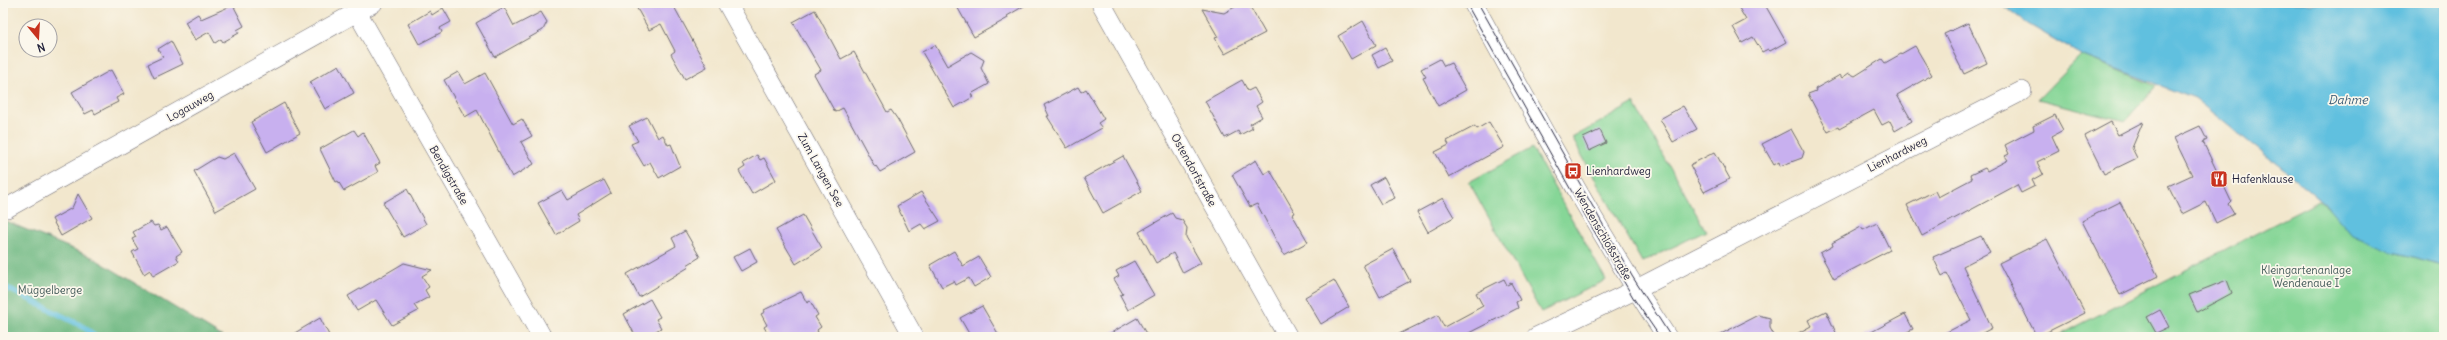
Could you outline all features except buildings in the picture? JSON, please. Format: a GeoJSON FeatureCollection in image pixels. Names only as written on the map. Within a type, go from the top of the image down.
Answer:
{"type":"FeatureCollection","features":[{"type":"Feature","properties":{"kind":"street","name":"Logauweg"},"geometry":{"type":"LineString","coordinates":[[7,208],[374,3]]}},
{"type":"Feature","properties":{"kind":"street","name":"Zum Langen See"},"geometry":{"type":"LineString","coordinates":[[727,3],[914,337]]}},
{"type":"Feature","properties":{"kind":"street","name":"Ostendorfstraße"},"geometry":{"type":"LineString","coordinates":[[1100,3],[1288,337]]}},
{"type":"Feature","properties":{"kind":"street","name":"Wendenschloßstraße"},"geometry":{"type":"LineString","coordinates":[[1473,3],[1635,290],[1667,337]]}},
{"type":"Feature","properties":{"kind":"street","name":"Bendigstraße"},"geometry":{"type":"LineString","coordinates":[[357,12],[542,337]]}},
{"type":"Feature","properties":{"kind":"street","name":"Lienhardweg"},"geometry":{"type":"LineString","coordinates":[[1536,337],[1635,290],[2022,91]]}},
{"type":"Feature","properties":{"kind":"green space"},"geometry":{"type":"Polygon","coordinates":[[[2081,55],[2156,86],[2125,121],[2038,99],[2081,55]]]}},
{"type":"Feature","properties":{"kind":"green space"},"geometry":{"type":"Polygon","coordinates":[[[1634,103],[1706,231],[1642,262],[1572,138],[1634,103]]]}},
{"type":"Feature","properties":{"kind":"green space"},"geometry":{"type":"Polygon","coordinates":[[[1532,148],[1606,280],[1541,312],[1469,182],[1532,148]]]}},
{"type":"Feature","properties":{"kind":"green space","name":"Kleingartenanlage Wendenaue I"},"geometry":{"type":"Polygon","coordinates":[[[2319,201],[2389,251],[2444,265],[2444,337],[2056,337],[2319,201]]]}},
{"type":"Feature","properties":{"kind":"green space","name":"Müggelberge"},"geometry":{"type":"Polygon","coordinates":[[[3,220],[92,257],[223,337],[3,337],[3,220]]]}},
{"type":"Feature","properties":{"kind":"water","name":"Dahme"},"geometry":{"type":"Polygon","coordinates":[[[2000,3],[2444,3],[2444,265],[2389,251],[2352,235],[2328,207],[2298,181],[2195,99],[2081,55],[2028,24],[2000,3]]]}},
{"type":"Feature","properties":{"kind":"waterway"},"geometry":{"type":"LineString","coordinates":[[3,286],[82,326],[97,337]]}},
{"type":"Feature","properties":{"kind":"tram line"},"geometry":{"type":"LineString","coordinates":[[1466,3],[1590,224],[1634,299],[1660,337]]}},
{"type":"Feature","properties":{"kind":"tram line"},"geometry":{"type":"LineString","coordinates":[[1478,3],[1632,276],[1671,337]]}},
{"type":"Feature","properties":{"kind":"place","name":"Lienhardweg"},"geometry":{"type":"Point","coordinates":[1573,171]}},
{"type":"Feature","properties":{"kind":"place","name":"Hafenklause"},"geometry":{"type":"Point","coordinates":[2219,179]}}]}
